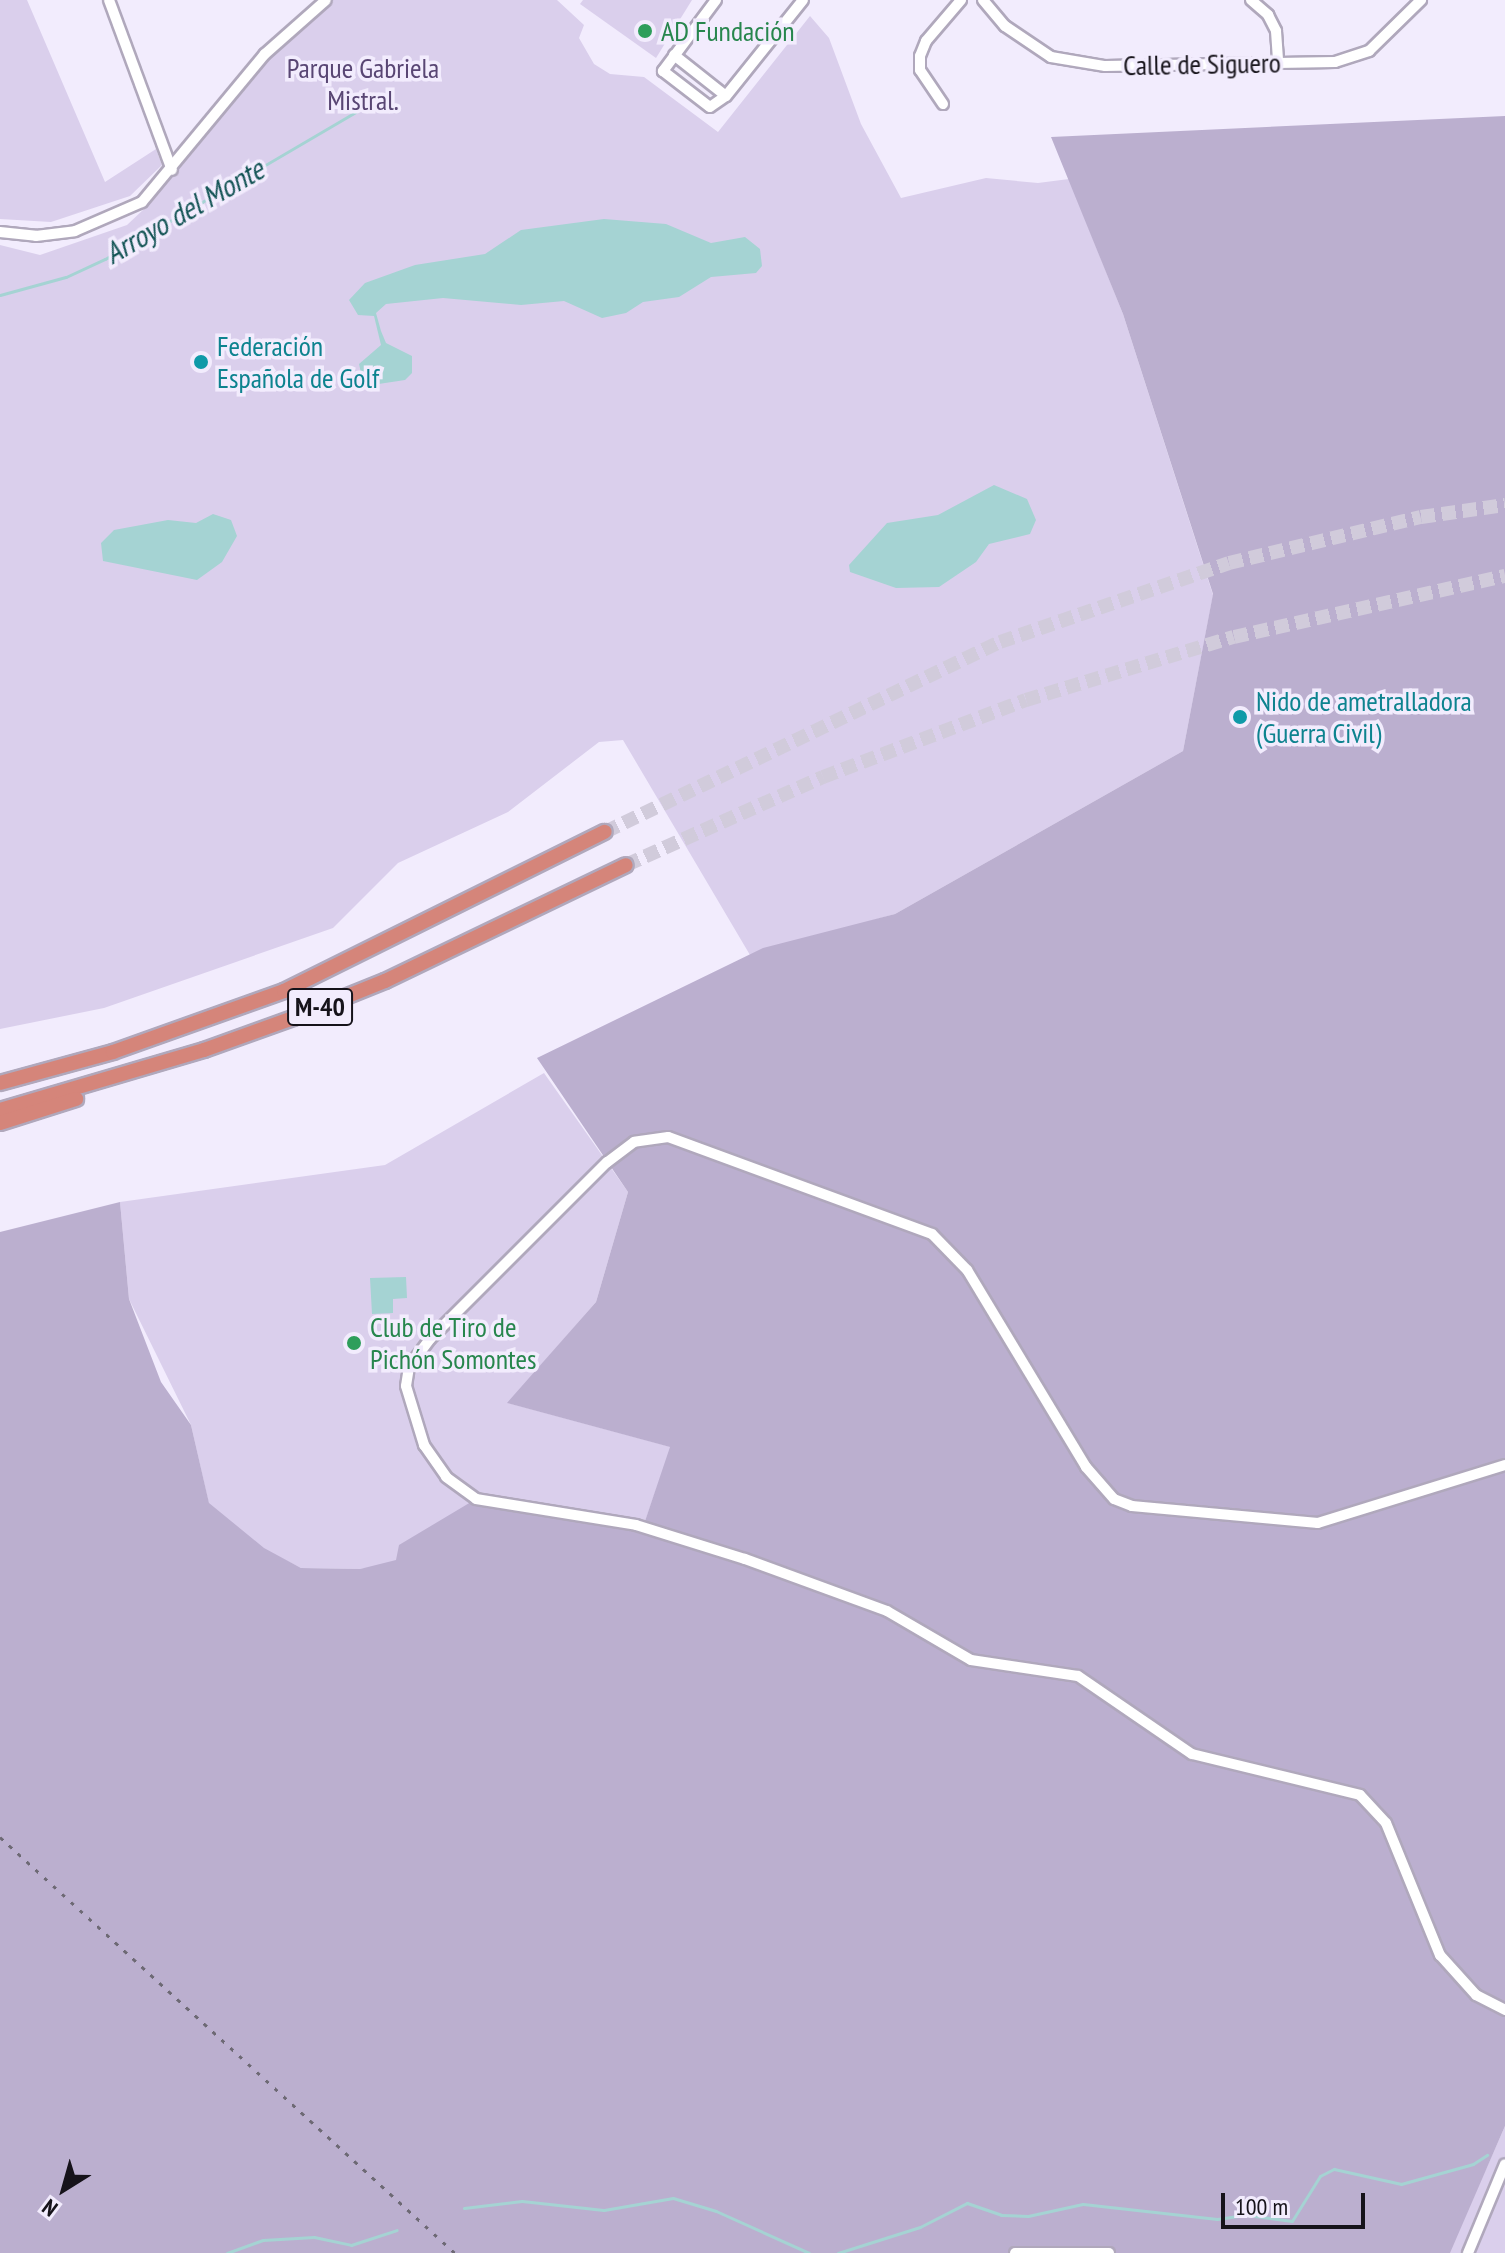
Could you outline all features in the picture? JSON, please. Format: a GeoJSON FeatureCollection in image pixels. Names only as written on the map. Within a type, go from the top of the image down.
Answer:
{"type":"FeatureCollection","features":[{"type":"Feature","properties":{"kind":"highway","name":"M-40"},"geometry":{"type":"LineString","coordinates":[[0,1083],[113,1052],[309,980],[605,832]]}},
{"type":"Feature","properties":{"kind":"highway","name":"M-40"},"geometry":{"type":"LineString","coordinates":[[0,1110],[151,1067],[385,981],[626,865]]}},
{"type":"Feature","properties":{"kind":"highway"},"geometry":{"type":"LineString","coordinates":[[0,1073],[68,1056],[113,1052]]}},
{"type":"Feature","properties":{"kind":"highway"},"geometry":{"type":"LineString","coordinates":[[0,1123],[45,1112],[151,1067]]}},
{"type":"Feature","properties":{"kind":"street"},"geometry":{"type":"LineString","coordinates":[[109,0],[172,170]]}},
{"type":"Feature","properties":{"kind":"street"},"geometry":{"type":"LineString","coordinates":[[1,231],[54,235],[94,226],[142,202],[172,170],[229,94],[326,0]]}},
{"type":"Feature","properties":{"kind":"street"},"geometry":{"type":"LineString","coordinates":[[716,0],[663,71],[667,79],[710,107],[726,96],[803,0]]}},
{"type":"Feature","properties":{"kind":"street"},"geometry":{"type":"LineString","coordinates":[[943,104],[920,70],[920,56],[926,41],[961,0]]}},
{"type":"Feature","properties":{"kind":"street","name":"Calle de Siguero"},"geometry":{"type":"LineString","coordinates":[[983,0],[1027,43],[1077,64],[1335,62],[1369,51],[1421,0]]}},
{"type":"Feature","properties":{"kind":"street"},"geometry":{"type":"LineString","coordinates":[[1251,0],[1268,15],[1276,31],[1278,63]]}},
{"type":"Feature","properties":{"kind":"street"},"geometry":{"type":"LineString","coordinates":[[674,55],[726,96]]}},
{"type":"Feature","properties":{"kind":"street"},"geometry":{"type":"LineString","coordinates":[[1505,1465],[1318,1523],[1132,1506],[1114,1499],[1086,1467],[967,1270],[932,1234],[668,1137],[634,1142],[607,1162],[430,1339],[409,1367],[406,1386],[424,1445],[446,1477],[476,1499],[636,1525],[745,1559],[887,1611],[971,1660],[1078,1676],[1192,1754],[1360,1795],[1386,1823],[1440,1955],[1476,1995],[1505,2010]]}},
{"type":"Feature","properties":{"kind":"street"},"geometry":{"type":"LineString","coordinates":[[1483,2220],[1505,2164]]}},
{"type":"Feature","properties":{"kind":"street"},"geometry":{"type":"LineString","coordinates":[[1468,2253],[1505,2177]]}},
{"type":"Feature","properties":{"kind":"street"},"geometry":{"type":"LineString","coordinates":[[1015,2253],[1109,2253]]}},
{"type":"Feature","properties":{"kind":"green space"},"geometry":{"type":"Polygon","coordinates":[[[0,0],[27,0],[105,182],[156,149],[162,165],[130,196],[51,222],[0,219],[0,0]]]}},
{"type":"Feature","properties":{"kind":"green space","name":"Parque Gabriela Mistral."},"geometry":{"type":"Polygon","coordinates":[[[330,0],[557,0],[584,25],[579,38],[594,64],[610,74],[644,77],[718,132],[810,16],[829,38],[861,124],[901,198],[986,178],[1038,183],[1069,179],[1123,314],[1213,595],[1183,751],[895,914],[750,955],[623,740],[599,742],[508,812],[398,863],[333,928],[104,1008],[0,1029],[0,245],[40,255],[127,225],[144,209],[140,198],[229,94],[330,0]]]}},
{"type":"Feature","properties":{"kind":"green space","name":"AD Fundación"},"geometry":{"type":"Polygon","coordinates":[[[583,0],[692,0],[656,58],[580,4],[583,0]]]}},
{"type":"Feature","properties":{"kind":"green space","name":"Club de Tiro de Pichón Somontes"},"geometry":{"type":"Polygon","coordinates":[[[544,1073],[628,1192],[596,1302],[508,1403],[671,1447],[643,1527],[360,1569],[301,1568],[259,1547],[209,1504],[191,1425],[129,1299],[120,1202],[385,1165],[544,1073]]]}},
{"type":"Feature","properties":{"kind":"green space"},"geometry":{"type":"Polygon","coordinates":[[[1505,2126],[1505,2253],[1442,2253],[1487,2167],[1505,2126]]]}},
{"type":"Feature","properties":{"kind":"shaded area"},"geometry":{"type":"Polygon","coordinates":[[[1505,116],[1505,2126],[1450,2253],[0,2253],[0,1232],[120,1202],[129,1299],[161,1382],[191,1425],[209,1503],[264,1548],[301,1568],[360,1569],[396,1560],[399,1545],[476,1499],[643,1527],[670,1447],[507,1403],[596,1302],[628,1192],[537,1058],[763,948],[895,914],[1183,751],[1213,594],[1123,314],[1051,137],[1505,116]]]}},
{"type":"Feature","properties":{"kind":"shaded area"},"geometry":{"type":"Polygon","coordinates":[[[604,219],[666,224],[711,243],[745,237],[760,249],[762,266],[756,273],[711,277],[679,297],[643,302],[626,313],[602,318],[564,301],[521,305],[443,298],[386,304],[376,313],[381,331],[386,343],[412,356],[412,373],[405,380],[372,385],[361,373],[359,364],[381,345],[374,316],[358,315],[349,300],[365,283],[415,265],[485,254],[521,230],[604,219]]]}},
{"type":"Feature","properties":{"kind":"shaded area"},"geometry":{"type":"Polygon","coordinates":[[[994,485],[1027,499],[1036,520],[1030,534],[989,544],[976,562],[939,587],[896,588],[850,572],[849,565],[887,523],[938,515],[994,485]]]}},
{"type":"Feature","properties":{"kind":"shaded area"},"geometry":{"type":"Polygon","coordinates":[[[213,514],[231,520],[237,536],[222,562],[197,580],[103,561],[101,543],[114,530],[168,520],[196,523],[213,514]]]}},
{"type":"Feature","properties":{"kind":"shaded area"},"geometry":{"type":"Polygon","coordinates":[[[406,1277],[407,1298],[393,1299],[393,1313],[372,1314],[370,1278],[406,1277]]]}},
{"type":"Feature","properties":{"kind":"waterway","name":"Arroyo del Monte"},"geometry":{"type":"LineString","coordinates":[[0,295],[66,277],[105,259],[361,109]]}},
{"type":"Feature","properties":{"kind":"waterway"},"geometry":{"type":"LineString","coordinates":[[838,2253],[920,2227],[967,2203],[1001,2215],[1028,2216],[1083,2204],[1217,2219],[1247,2215],[1292,2221],[1320,2176],[1334,2169],[1401,2184],[1473,2164],[1487,2155]]}},
{"type":"Feature","properties":{"kind":"waterway"},"geometry":{"type":"LineString","coordinates":[[464,2208],[522,2201],[604,2210],[673,2198],[716,2211],[809,2253]]}},
{"type":"Feature","properties":{"kind":"waterway"},"geometry":{"type":"LineString","coordinates":[[227,2253],[263,2240],[314,2237],[351,2245],[397,2230]]}},
{"type":"Feature","properties":{"kind":"tunnel"},"geometry":{"type":"LineString","coordinates":[[605,832],[1000,642],[1229,563],[1421,517],[1505,505]]}},
{"type":"Feature","properties":{"kind":"tunnel"},"geometry":{"type":"LineString","coordinates":[[626,865],[823,777],[1026,700],[1234,637],[1505,576]]}},
{"type":"Feature","properties":{"kind":"railway"},"geometry":{"type":"LineString","coordinates":[[0,1837],[455,2253]]}},
{"type":"Feature","properties":{"kind":"place","name":"AD Fundación"},"geometry":{"type":"Point","coordinates":[645,31]}},
{"type":"Feature","properties":{"kind":"place","name":"Federación Española de Golf"},"geometry":{"type":"Point","coordinates":[201,362]}},
{"type":"Feature","properties":{"kind":"place","name":"Nido de ametralladora (Guerra Civil)"},"geometry":{"type":"Point","coordinates":[1240,717]}},
{"type":"Feature","properties":{"kind":"place","name":"Club de Tiro de Pichón Somontes"},"geometry":{"type":"Point","coordinates":[354,1343]}}]}
